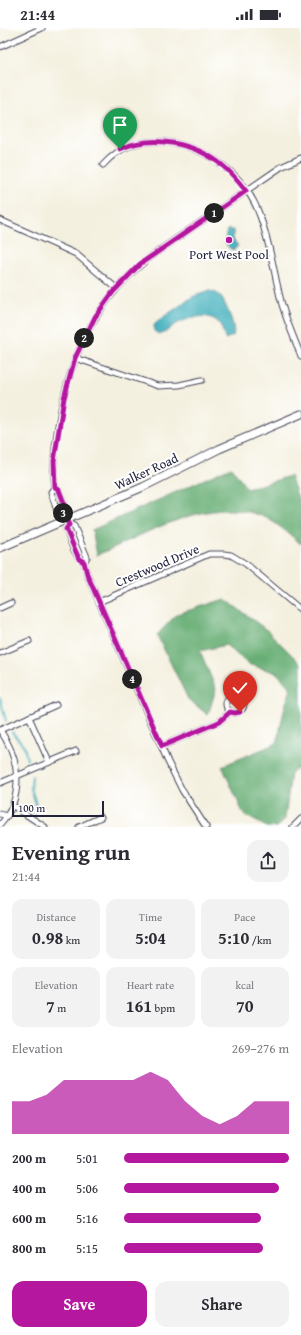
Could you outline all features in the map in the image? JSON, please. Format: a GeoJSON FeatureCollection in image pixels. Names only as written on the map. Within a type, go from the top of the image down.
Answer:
{"type":"FeatureCollection","features":[{"type":"Feature","properties":{"kind":"street"},"geometry":{"type":"LineString","coordinates":[[0,47],[42,28]]}},
{"type":"Feature","properties":{"kind":"street"},"geometry":{"type":"LineString","coordinates":[[103,165],[116,152],[131,145],[153,142],[171,143],[200,151],[216,160],[234,175],[246,191],[261,217],[282,303],[301,356]]}},
{"type":"Feature","properties":{"kind":"street"},"geometry":{"type":"LineString","coordinates":[[63,512],[57,511],[51,492],[55,487],[54,461],[58,426],[75,358],[89,328],[116,288],[140,264],[281,167],[301,158]]}},
{"type":"Feature","properties":{"kind":"street"},"geometry":{"type":"LineString","coordinates":[[0,220],[76,254],[116,288]]}},
{"type":"Feature","properties":{"kind":"street"},"geometry":{"type":"LineString","coordinates":[[75,358],[158,386],[179,385],[202,380]]}},
{"type":"Feature","properties":{"kind":"street","name":"Walker Road"},"geometry":{"type":"LineString","coordinates":[[0,548],[67,522],[301,414]]}},
{"type":"Feature","properties":{"kind":"street"},"geometry":{"type":"LineString","coordinates":[[55,487],[59,490],[66,508],[63,512],[67,522],[66,529],[79,559],[84,562]]}},
{"type":"Feature","properties":{"kind":"street"},"geometry":{"type":"LineString","coordinates":[[67,522],[74,526],[87,557],[84,562],[87,574],[182,790],[206,827]]}},
{"type":"Feature","properties":{"kind":"street","name":"Crestwood Drive"},"geometry":{"type":"LineString","coordinates":[[99,602],[202,557],[224,554],[238,558],[301,610]]}},
{"type":"Feature","properties":{"kind":"street"},"geometry":{"type":"LineString","coordinates":[[0,608],[11,604]]}},
{"type":"Feature","properties":{"kind":"street"},"geometry":{"type":"LineString","coordinates":[[0,653],[29,641]]}},
{"type":"Feature","properties":{"kind":"street"},"geometry":{"type":"LineString","coordinates":[[0,825],[12,806],[18,786],[18,776],[12,752],[0,730],[56,705]]}},
{"type":"Feature","properties":{"kind":"street"},"geometry":{"type":"LineString","coordinates":[[162,746],[219,722],[230,712]]}},
{"type":"Feature","properties":{"kind":"street"},"geometry":{"type":"LineString","coordinates":[[29,717],[49,762]]}},
{"type":"Feature","properties":{"kind":"street"},"geometry":{"type":"LineString","coordinates":[[0,783],[76,751]]}},
{"type":"Feature","properties":{"kind":"street"},"geometry":{"type":"LineString","coordinates":[[12,806],[45,827]]}},
{"type":"Feature","properties":{"kind":"street"},"geometry":{"type":"LineString","coordinates":[[0,814],[7,816]]}},
{"type":"Feature","properties":{"kind":"street"},"geometry":{"type":"LineString","coordinates":[[79,827],[101,817]]}},
{"type":"Feature","properties":{"kind":"street"},"geometry":{"type":"LineString","coordinates":[[293,827],[301,819]]}},
{"type":"Feature","properties":{"kind":"green space"},"geometry":{"type":"Polygon","coordinates":[[[231,467],[247,489],[290,476],[301,506],[301,544],[264,517],[239,510],[218,510],[176,520],[97,555],[92,530],[231,467]]]}},
{"type":"Feature","properties":{"kind":"green space"},"geometry":{"type":"Polygon","coordinates":[[[225,599],[268,631],[301,664],[301,767],[291,772],[285,819],[278,827],[267,827],[244,815],[222,766],[277,743],[285,706],[291,689],[277,673],[248,664],[226,645],[200,651],[216,689],[208,715],[188,699],[157,635],[177,614],[225,599]]]}},
{"type":"Feature","properties":{"kind":"water","name":"Port West Pool"},"geometry":{"type":"Polygon","coordinates":[[[230,229],[234,231],[233,239],[238,246],[234,250],[231,249],[226,243],[226,234],[230,229]]]}},
{"type":"Feature","properties":{"kind":"water"},"geometry":{"type":"Polygon","coordinates":[[[210,291],[220,296],[226,305],[234,328],[233,336],[225,339],[218,322],[208,317],[196,317],[183,321],[162,334],[158,334],[154,331],[156,322],[194,296],[210,291]]]}},
{"type":"Feature","properties":{"kind":"waterway"},"geometry":{"type":"LineString","coordinates":[[0,698],[6,721]]}},
{"type":"Feature","properties":{"kind":"waterway"},"geometry":{"type":"LineString","coordinates":[[12,732],[24,746],[27,760]]}},
{"type":"Feature","properties":{"kind":"waterway"},"geometry":{"type":"LineString","coordinates":[[32,776],[31,788],[36,805],[35,814]]}},
{"type":"Feature","properties":{"kind":"place","name":"Port West Pool"},"geometry":{"type":"Point","coordinates":[229,240]}},
{"type":"Feature","properties":{"kind":"route"},"geometry":{"type":"LineString","coordinates":[[120,149],[131,145],[153,142],[171,143],[191,148],[216,160],[234,175],[246,191],[140,264],[113,292],[95,317],[75,358],[64,398],[54,461],[53,473],[55,487],[59,490],[66,508],[63,512],[69,525],[66,529],[79,559],[84,562],[87,574],[162,746],[219,722],[230,712],[240,712]]}}]}
